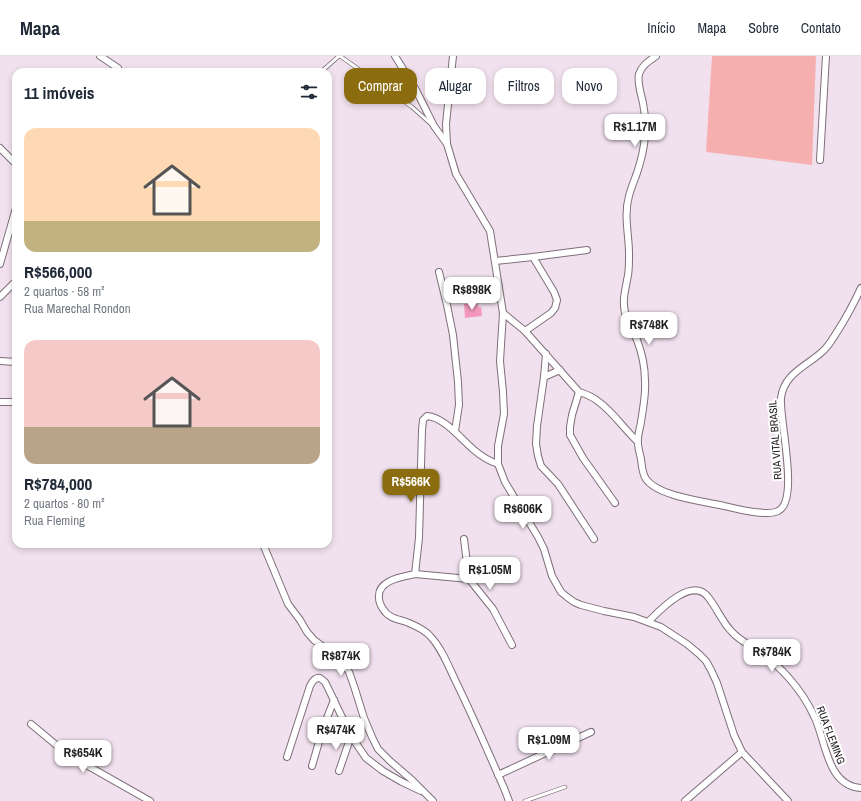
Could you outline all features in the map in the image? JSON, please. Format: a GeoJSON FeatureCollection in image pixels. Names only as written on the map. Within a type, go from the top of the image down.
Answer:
{"type":"FeatureCollection","features":[{"type":"Feature","properties":{"kind":"street"},"geometry":{"type":"LineString","coordinates":[[100,56],[118,68]]}},
{"type":"Feature","properties":{"kind":"street"},"geometry":{"type":"LineString","coordinates":[[395,56],[416,90],[434,126],[447,144]]}},
{"type":"Feature","properties":{"kind":"street"},"geometry":{"type":"LineString","coordinates":[[453,56],[446,124],[447,144],[456,174],[490,230],[503,313],[500,361],[504,414],[498,446],[498,464],[505,482],[538,537],[544,549],[552,576],[561,592],[574,602],[581,605],[634,617],[661,627],[677,636],[706,661],[717,683],[734,735],[742,752],[788,801]]}},
{"type":"Feature","properties":{"kind":"street","name":"RUA VITAL BRASIL"},"geometry":{"type":"LineString","coordinates":[[656,56],[646,63],[639,74],[645,135],[642,157],[628,198],[626,214],[629,252],[628,280],[625,289],[624,305],[625,312],[642,354],[646,378],[645,402],[637,441],[643,473],[647,480],[660,490],[691,499],[738,509],[766,513],[777,512],[782,508],[786,501],[788,492],[788,459],[781,409],[784,387],[797,371],[825,349],[840,326],[861,288]]}},
{"type":"Feature","properties":{"kind":"street"},"geometry":{"type":"LineString","coordinates":[[820,160],[826,56]]}},
{"type":"Feature","properties":{"kind":"street"},"geometry":{"type":"LineString","coordinates":[[0,148],[12,160]]}},
{"type":"Feature","properties":{"kind":"street"},"geometry":{"type":"LineString","coordinates":[[0,264],[12,222]]}},
{"type":"Feature","properties":{"kind":"street"},"geometry":{"type":"LineString","coordinates":[[495,261],[587,250]]}},
{"type":"Feature","properties":{"kind":"street"},"geometry":{"type":"LineString","coordinates":[[525,331],[551,313],[557,304],[554,292],[533,257]]}},
{"type":"Feature","properties":{"kind":"street"},"geometry":{"type":"LineString","coordinates":[[439,272],[448,305],[458,382],[459,405],[455,431]]}},
{"type":"Feature","properties":{"kind":"street"},"geometry":{"type":"LineString","coordinates":[[0,297],[12,285]]}},
{"type":"Feature","properties":{"kind":"street"},"geometry":{"type":"LineString","coordinates":[[503,313],[525,331],[579,392],[590,396],[599,402],[637,441]]}},
{"type":"Feature","properties":{"kind":"street"},"geometry":{"type":"LineString","coordinates":[[546,354],[537,426],[536,444],[538,456],[541,466],[558,484],[594,539]]}},
{"type":"Feature","properties":{"kind":"street"},"geometry":{"type":"LineString","coordinates":[[0,361],[12,362]]}},
{"type":"Feature","properties":{"kind":"street"},"geometry":{"type":"LineString","coordinates":[[544,377],[560,370]]}},
{"type":"Feature","properties":{"kind":"street"},"geometry":{"type":"LineString","coordinates":[[579,392],[572,415],[570,435],[583,458],[615,503]]}},
{"type":"Feature","properties":{"kind":"street"},"geometry":{"type":"LineString","coordinates":[[0,402],[12,402]]}},
{"type":"Feature","properties":{"kind":"street"},"geometry":{"type":"LineString","coordinates":[[416,574],[419,538],[423,420],[427,416],[432,416],[455,431],[474,451],[487,460],[498,464]]}},
{"type":"Feature","properties":{"kind":"street"},"geometry":{"type":"LineString","coordinates":[[464,539],[469,579],[493,609],[512,645]]}},
{"type":"Feature","properties":{"kind":"street"},"geometry":{"type":"LineString","coordinates":[[266,548],[288,604],[314,640],[332,652],[349,672],[364,718],[378,748],[433,801]]}},
{"type":"Feature","properties":{"kind":"street"},"geometry":{"type":"LineString","coordinates":[[469,579],[416,574],[395,579],[386,583],[380,589],[378,598],[386,614],[394,619],[409,622],[429,635],[437,645],[453,676],[509,801]]}},
{"type":"Feature","properties":{"kind":"street","name":"RUA FLEMING"},"geometry":{"type":"LineString","coordinates":[[648,622],[671,600],[689,591],[702,591],[731,632],[739,639],[756,649],[780,669],[800,691],[816,718],[829,760],[835,772],[840,779],[848,784],[861,788]]}},
{"type":"Feature","properties":{"kind":"street"},"geometry":{"type":"LineString","coordinates":[[287,757],[310,686],[315,679],[322,679],[329,690],[351,736],[366,758],[383,771],[426,794]]}},
{"type":"Feature","properties":{"kind":"street"},"geometry":{"type":"LineString","coordinates":[[312,766],[323,728],[334,700]]}},
{"type":"Feature","properties":{"kind":"street"},"geometry":{"type":"LineString","coordinates":[[31,724],[67,754],[150,801]]}},
{"type":"Feature","properties":{"kind":"street"},"geometry":{"type":"LineString","coordinates":[[498,775],[591,732]]}},
{"type":"Feature","properties":{"kind":"street"},"geometry":{"type":"LineString","coordinates":[[339,771],[351,736]]}},
{"type":"Feature","properties":{"kind":"street"},"geometry":{"type":"LineString","coordinates":[[685,801],[742,752]]}},
{"type":"Feature","properties":{"kind":"lane"},"geometry":{"type":"LineString","coordinates":[[326,68],[340,56],[412,106],[434,126]]}},
{"type":"Feature","properties":{"kind":"lane"},"geometry":{"type":"LineString","coordinates":[[525,801],[565,787]]}},
{"type":"Feature","properties":{"kind":"shaded area"},"geometry":{"type":"Polygon","coordinates":[[[712,56],[816,56],[812,165],[706,152],[712,56]]]}},
{"type":"Feature","properties":{"kind":"building"},"geometry":{"type":"Polygon","coordinates":[[[478,303],[478,307],[481,307],[482,316],[465,318],[464,304],[478,303]]]}}]}
